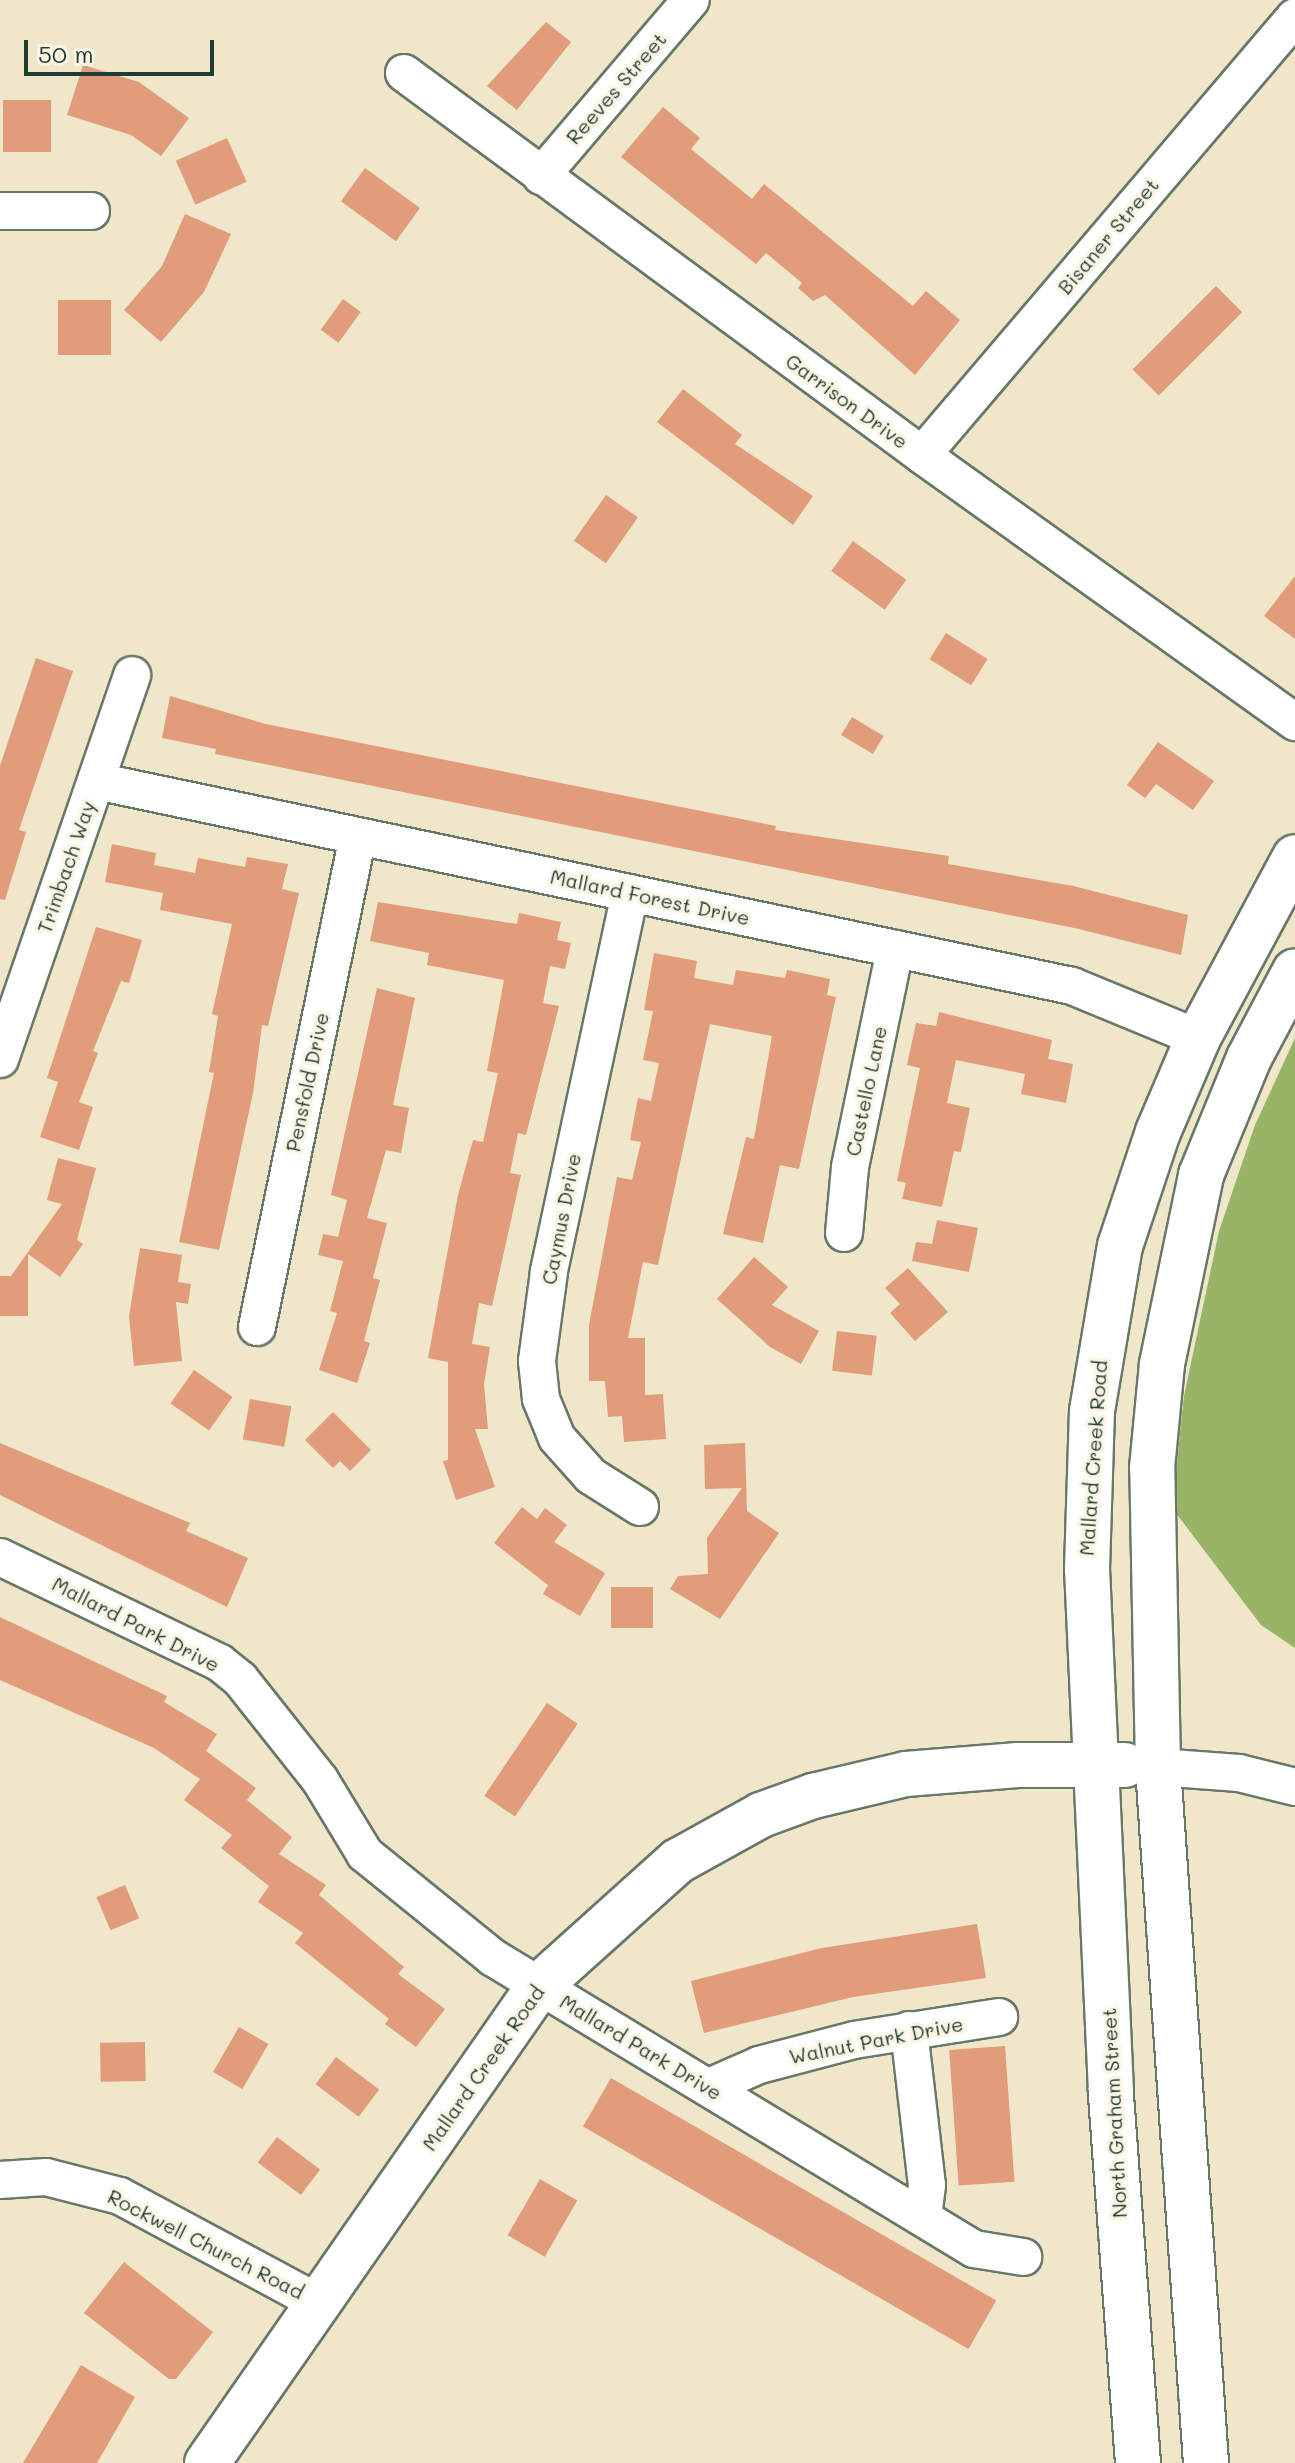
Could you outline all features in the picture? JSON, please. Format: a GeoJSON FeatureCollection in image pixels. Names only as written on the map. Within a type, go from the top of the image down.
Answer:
{"type":"FeatureCollection","features":[{"type":"Feature","properties":{"kind":"main road","name":"Mallard Creek Road"},"geometry":{"type":"LineString","coordinates":[[1096,1763],[1087,1509],[1104,1322],[1137,1189],[1198,1038],[1295,857]]}},
{"type":"Feature","properties":{"kind":"main road"},"geometry":{"type":"LineString","coordinates":[[1206,2463],[1158,1767],[1152,1468],[1164,1348],[1201,1175],[1249,1058],[1295,971]]}},
{"type":"Feature","properties":{"kind":"main road","name":"Mallard Creek Road"},"geometry":{"type":"LineString","coordinates":[[207,2463],[539,1986],[678,1861],[761,1815],[813,1796],[906,1774],[1096,1763],[1158,1767]]}},
{"type":"Feature","properties":{"kind":"main road","name":"North Graham Street"},"geometry":{"type":"LineString","coordinates":[[1096,1763],[1111,2091],[1138,2463]]}},
{"type":"Feature","properties":{"kind":"street","name":"Reeves Street"},"geometry":{"type":"LineString","coordinates":[[541,176],[691,0]]}},
{"type":"Feature","properties":{"kind":"street","name":"Bisaner Street"},"geometry":{"type":"LineString","coordinates":[[922,455],[1295,17]]}},
{"type":"Feature","properties":{"kind":"street","name":"Garrison Drive"},"geometry":{"type":"LineString","coordinates":[[404,73],[922,455],[1295,722]]}},
{"type":"Feature","properties":{"kind":"street"},"geometry":{"type":"LineString","coordinates":[[0,211],[91,211]]}},
{"type":"Feature","properties":{"kind":"street","name":"Trimbach Way"},"geometry":{"type":"LineString","coordinates":[[0,1059],[132,675]]}},
{"type":"Feature","properties":{"kind":"street","name":"Mallard Forest Drive"},"geometry":{"type":"LineString","coordinates":[[96,781],[1072,986],[1198,1038]]}},
{"type":"Feature","properties":{"kind":"street","name":"Pensfold Drive"},"geometry":{"type":"LineString","coordinates":[[257,1327],[358,836]]}},
{"type":"Feature","properties":{"kind":"street","name":"Caymus Drive"},"geometry":{"type":"LineString","coordinates":[[630,893],[549,1272],[537,1361],[541,1399],[557,1438],[591,1476],[640,1507]]}},
{"type":"Feature","properties":{"kind":"street","name":"Castello Lane"},"geometry":{"type":"LineString","coordinates":[[844,1233],[850,1167],[895,949]]}},
{"type":"Feature","properties":{"kind":"street","name":"Mallard Park Drive"},"geometry":{"type":"LineString","coordinates":[[0,1557],[220,1663],[267,1708],[379,1868],[492,1957],[974,2249],[1023,2257]]}},
{"type":"Feature","properties":{"kind":"street"},"geometry":{"type":"LineString","coordinates":[[1158,1767],[1239,1773],[1295,1787]]}},
{"type":"Feature","properties":{"kind":"street","name":"Walnut Park Drive"},"geometry":{"type":"LineString","coordinates":[[709,2087],[794,2055],[909,2030],[999,2017]]}},
{"type":"Feature","properties":{"kind":"street"},"geometry":{"type":"LineString","coordinates":[[909,2030],[927,2185],[923,2218]]}},
{"type":"Feature","properties":{"kind":"street","name":"Rockwell Church Road"},"geometry":{"type":"LineString","coordinates":[[0,2180],[46,2177],[120,2196],[317,2302]]}},
{"type":"Feature","properties":{"kind":"green space"},"geometry":{"type":"Polygon","coordinates":[[[1295,1038],[1295,1648],[1261,1625],[1172,1508],[1184,1396],[1219,1231],[1255,1125],[1295,1038]]]}},
{"type":"Feature","properties":{"kind":"building"},"geometry":{"type":"Polygon","coordinates":[[[546,22],[571,42],[517,110],[487,86],[546,22]]]}},
{"type":"Feature","properties":{"kind":"building"},"geometry":{"type":"Polygon","coordinates":[[[83,65],[139,82],[189,118],[161,156],[131,135],[67,115],[83,65]]]}},
{"type":"Feature","properties":{"kind":"building"},"geometry":{"type":"Polygon","coordinates":[[[3,100],[51,100],[51,152],[3,152],[3,100]]]}},
{"type":"Feature","properties":{"kind":"building"},"geometry":{"type":"Polygon","coordinates":[[[663,107],[700,138],[691,149],[752,199],[764,184],[913,306],[926,291],[960,320],[915,375],[825,295],[813,301],[798,288],[802,283],[766,253],[756,264],[621,157],[663,107]]]}},
{"type":"Feature","properties":{"kind":"building"},"geometry":{"type":"Polygon","coordinates":[[[227,138],[247,182],[195,205],[176,161],[227,138]]]}},
{"type":"Feature","properties":{"kind":"building"},"geometry":{"type":"Polygon","coordinates":[[[365,168],[420,208],[396,241],[341,201],[365,168]]]}},
{"type":"Feature","properties":{"kind":"building"},"geometry":{"type":"Polygon","coordinates":[[[185,214],[231,234],[204,292],[161,342],[124,310],[162,266],[185,214]]]}},
{"type":"Feature","properties":{"kind":"building"},"geometry":{"type":"Polygon","coordinates":[[[1216,286],[1242,312],[1159,396],[1133,369],[1216,286]]]}},
{"type":"Feature","properties":{"kind":"building"},"geometry":{"type":"Polygon","coordinates":[[[343,299],[361,312],[338,343],[321,330],[343,299]]]}},
{"type":"Feature","properties":{"kind":"building"},"geometry":{"type":"Polygon","coordinates":[[[58,300],[111,300],[111,355],[58,355],[58,300]]]}},
{"type":"Feature","properties":{"kind":"building"},"geometry":{"type":"Polygon","coordinates":[[[683,389],[742,435],[735,444],[813,496],[793,525],[657,422],[683,389]]]}},
{"type":"Feature","properties":{"kind":"building"},"geometry":{"type":"Polygon","coordinates":[[[606,495],[638,517],[606,563],[574,541],[606,495]]]}},
{"type":"Feature","properties":{"kind":"building"},"geometry":{"type":"Polygon","coordinates":[[[853,541],[906,580],[885,610],[831,571],[853,541]]]}},
{"type":"Feature","properties":{"kind":"building"},"geometry":{"type":"Polygon","coordinates":[[[1295,576],[1295,639],[1264,616],[1295,576]]]}},
{"type":"Feature","properties":{"kind":"building"},"geometry":{"type":"Polygon","coordinates":[[[946,633],[988,659],[971,685],[930,659],[946,633]]]}},
{"type":"Feature","properties":{"kind":"building"},"geometry":{"type":"Polygon","coordinates":[[[36,658],[73,671],[19,830],[26,832],[5,900],[0,899],[0,766],[36,658]]]}},
{"type":"Feature","properties":{"kind":"building"},"geometry":{"type":"Polygon","coordinates":[[[170,696],[266,724],[776,826],[775,830],[949,856],[948,864],[1073,886],[1188,915],[1181,955],[1079,929],[215,754],[216,749],[162,738],[170,696]]]}},
{"type":"Feature","properties":{"kind":"building"},"geometry":{"type":"Polygon","coordinates":[[[852,717],[884,736],[873,754],[841,735],[852,717]]]}},
{"type":"Feature","properties":{"kind":"building"},"geometry":{"type":"Polygon","coordinates":[[[1158,742],[1214,781],[1193,810],[1156,784],[1145,798],[1127,785],[1158,742]]]}},
{"type":"Feature","properties":{"kind":"building"},"geometry":{"type":"Polygon","coordinates":[[[112,844],[156,853],[154,865],[195,873],[198,858],[245,867],[247,857],[288,864],[282,889],[299,893],[268,1026],[262,1025],[253,1093],[219,1250],[179,1242],[214,1073],[209,1072],[218,1016],[212,1014],[232,924],[160,910],[163,893],[105,882],[112,844]]]}},
{"type":"Feature","properties":{"kind":"building"},"geometry":{"type":"Polygon","coordinates":[[[378,902],[517,924],[519,913],[561,922],[557,940],[571,943],[565,969],[550,966],[543,1003],[559,1006],[526,1135],[518,1133],[510,1173],[521,1175],[492,1306],[479,1303],[472,1344],[490,1347],[484,1384],[488,1429],[475,1429],[495,1487],[456,1500],[443,1461],[448,1460],[448,1362],[428,1358],[458,1195],[473,1140],[483,1142],[498,1073],[487,1071],[504,980],[427,965],[429,953],[370,941],[378,902]]]}},
{"type":"Feature","properties":{"kind":"building"},"geometry":{"type":"Polygon","coordinates":[[[96,927],[142,940],[129,983],[121,981],[93,1051],[98,1053],[79,1102],[93,1107],[79,1150],[40,1137],[58,1082],[47,1078],[96,927]]]}},
{"type":"Feature","properties":{"kind":"building"},"geometry":{"type":"Polygon","coordinates":[[[654,953],[697,961],[694,978],[733,985],[736,970],[785,978],[787,970],[830,979],[827,995],[836,997],[799,1169],[780,1165],[763,1243],[723,1234],[746,1137],[754,1139],[772,1036],[710,1024],[658,1265],[643,1262],[628,1338],[645,1338],[645,1395],[663,1394],[666,1439],[624,1442],[622,1416],[608,1417],[605,1381],[589,1381],[589,1325],[617,1177],[632,1180],[641,1142],[630,1140],[638,1098],[651,1101],[659,1063],[643,1060],[653,1011],[644,1010],[654,953]]]}},
{"type":"Feature","properties":{"kind":"building"},"geometry":{"type":"Polygon","coordinates":[[[377,988],[415,998],[393,1105],[409,1108],[401,1153],[386,1150],[367,1218],[387,1223],[373,1278],[380,1280],[364,1341],[370,1343],[357,1383],[319,1370],[337,1313],[330,1311],[343,1261],[318,1255],[323,1234],[338,1237],[347,1200],[331,1195],[377,988]]]}},
{"type":"Feature","properties":{"kind":"building"},"geometry":{"type":"Polygon","coordinates":[[[939,1012],[1052,1040],[1048,1059],[1073,1064],[1066,1103],[1021,1094],[1025,1074],[956,1060],[947,1103],[970,1108],[961,1152],[954,1151],[942,1207],[902,1199],[906,1183],[897,1181],[920,1068],[907,1065],[916,1023],[936,1026],[939,1012]]]}},
{"type":"Feature","properties":{"kind":"building"},"geometry":{"type":"Polygon","coordinates":[[[58,1158],[96,1168],[77,1240],[83,1244],[60,1277],[28,1254],[28,1316],[0,1316],[0,1276],[11,1276],[62,1204],[47,1200],[58,1158]]]}},
{"type":"Feature","properties":{"kind":"building"},"geometry":{"type":"Polygon","coordinates":[[[937,1220],[978,1228],[969,1272],[912,1261],[916,1242],[932,1244],[937,1220]]]}},
{"type":"Feature","properties":{"kind":"building"},"geometry":{"type":"Polygon","coordinates":[[[140,1248],[182,1255],[178,1282],[191,1284],[188,1304],[176,1302],[182,1361],[134,1366],[129,1316],[140,1248]]]}},
{"type":"Feature","properties":{"kind":"building"},"geometry":{"type":"Polygon","coordinates":[[[754,1257],[788,1287],[772,1305],[819,1331],[801,1364],[770,1347],[717,1299],[754,1257]]]}},
{"type":"Feature","properties":{"kind":"building"},"geometry":{"type":"Polygon","coordinates":[[[908,1268],[948,1312],[915,1341],[890,1313],[900,1304],[885,1288],[908,1268]]]}},
{"type":"Feature","properties":{"kind":"building"},"geometry":{"type":"Polygon","coordinates":[[[837,1331],[877,1336],[872,1376],[832,1371],[837,1331]]]}},
{"type":"Feature","properties":{"kind":"building"},"geometry":{"type":"Polygon","coordinates":[[[194,1370],[233,1397],[209,1431],[170,1404],[194,1370]]]}},
{"type":"Feature","properties":{"kind":"building"},"geometry":{"type":"Polygon","coordinates":[[[250,1399],[291,1406],[284,1447],[243,1439],[250,1399]]]}},
{"type":"Feature","properties":{"kind":"building"},"geometry":{"type":"Polygon","coordinates":[[[333,1412],[371,1450],[350,1471],[340,1461],[333,1468],[305,1440],[333,1412]]]}},
{"type":"Feature","properties":{"kind":"building"},"geometry":{"type":"Polygon","coordinates":[[[0,1443],[190,1523],[186,1531],[248,1558],[227,1607],[0,1495],[0,1443]]]}},
{"type":"Feature","properties":{"kind":"building"},"geometry":{"type":"Polygon","coordinates":[[[745,1443],[747,1511],[779,1533],[720,1619],[670,1589],[678,1576],[708,1574],[707,1538],[742,1488],[705,1489],[704,1445],[745,1443]]]}},
{"type":"Feature","properties":{"kind":"building"},"geometry":{"type":"Polygon","coordinates":[[[522,1507],[537,1519],[545,1508],[567,1525],[554,1542],[605,1573],[580,1616],[543,1594],[548,1585],[494,1543],[522,1507]]]}},
{"type":"Feature","properties":{"kind":"building"},"geometry":{"type":"Polygon","coordinates":[[[611,1587],[653,1587],[653,1628],[611,1628],[611,1587]]]}},
{"type":"Feature","properties":{"kind":"building"},"geometry":{"type":"Polygon","coordinates":[[[0,1617],[167,1696],[164,1702],[217,1734],[206,1751],[256,1788],[247,1800],[292,1837],[279,1854],[326,1885],[319,1895],[404,1967],[398,1974],[445,2009],[416,2047],[385,2024],[389,2019],[295,1943],[303,1933],[258,1902],[269,1886],[221,1848],[232,1835],[184,1800],[200,1779],[154,1748],[0,1680],[0,1617]]]}},
{"type":"Feature","properties":{"kind":"building"},"geometry":{"type":"Polygon","coordinates":[[[547,1703],[578,1724],[515,1817],[484,1796],[547,1703]]]}},
{"type":"Feature","properties":{"kind":"building"},"geometry":{"type":"Polygon","coordinates":[[[125,1885],[139,1918],[111,1930],[96,1897],[125,1885]]]}},
{"type":"Feature","properties":{"kind":"building"},"geometry":{"type":"Polygon","coordinates":[[[977,1924],[986,1978],[853,1997],[704,2033],[691,1981],[822,1948],[977,1924]]]}},
{"type":"Feature","properties":{"kind":"building"},"geometry":{"type":"Polygon","coordinates":[[[239,2027],[268,2044],[242,2089],[213,2072],[239,2027]]]}},
{"type":"Feature","properties":{"kind":"building"},"geometry":{"type":"Polygon","coordinates":[[[145,2042],[146,2081],[101,2082],[100,2043],[145,2042]]]}},
{"type":"Feature","properties":{"kind":"building"},"geometry":{"type":"Polygon","coordinates":[[[1005,2046],[1014,2182],[959,2186],[949,2050],[1005,2046]]]}},
{"type":"Feature","properties":{"kind":"building"},"geometry":{"type":"Polygon","coordinates":[[[336,2057],[379,2089],[359,2117],[316,2084],[336,2057]]]}},
{"type":"Feature","properties":{"kind":"building"},"geometry":{"type":"Polygon","coordinates":[[[611,2078],[996,2300],[968,2349],[583,2126],[611,2078]]]}},
{"type":"Feature","properties":{"kind":"building"},"geometry":{"type":"Polygon","coordinates":[[[277,2137],[320,2169],[301,2195],[258,2163],[277,2137]]]}},
{"type":"Feature","properties":{"kind":"building"},"geometry":{"type":"Polygon","coordinates":[[[540,2179],[577,2200],[545,2257],[508,2235],[540,2179]]]}},
{"type":"Feature","properties":{"kind":"building"},"geometry":{"type":"Polygon","coordinates":[[[124,2262],[213,2332],[176,2379],[169,2379],[84,2313],[124,2262]]]}},
{"type":"Feature","properties":{"kind":"building"},"geometry":{"type":"Polygon","coordinates":[[[81,2365],[135,2397],[97,2463],[23,2463],[81,2365]]]}}]}
